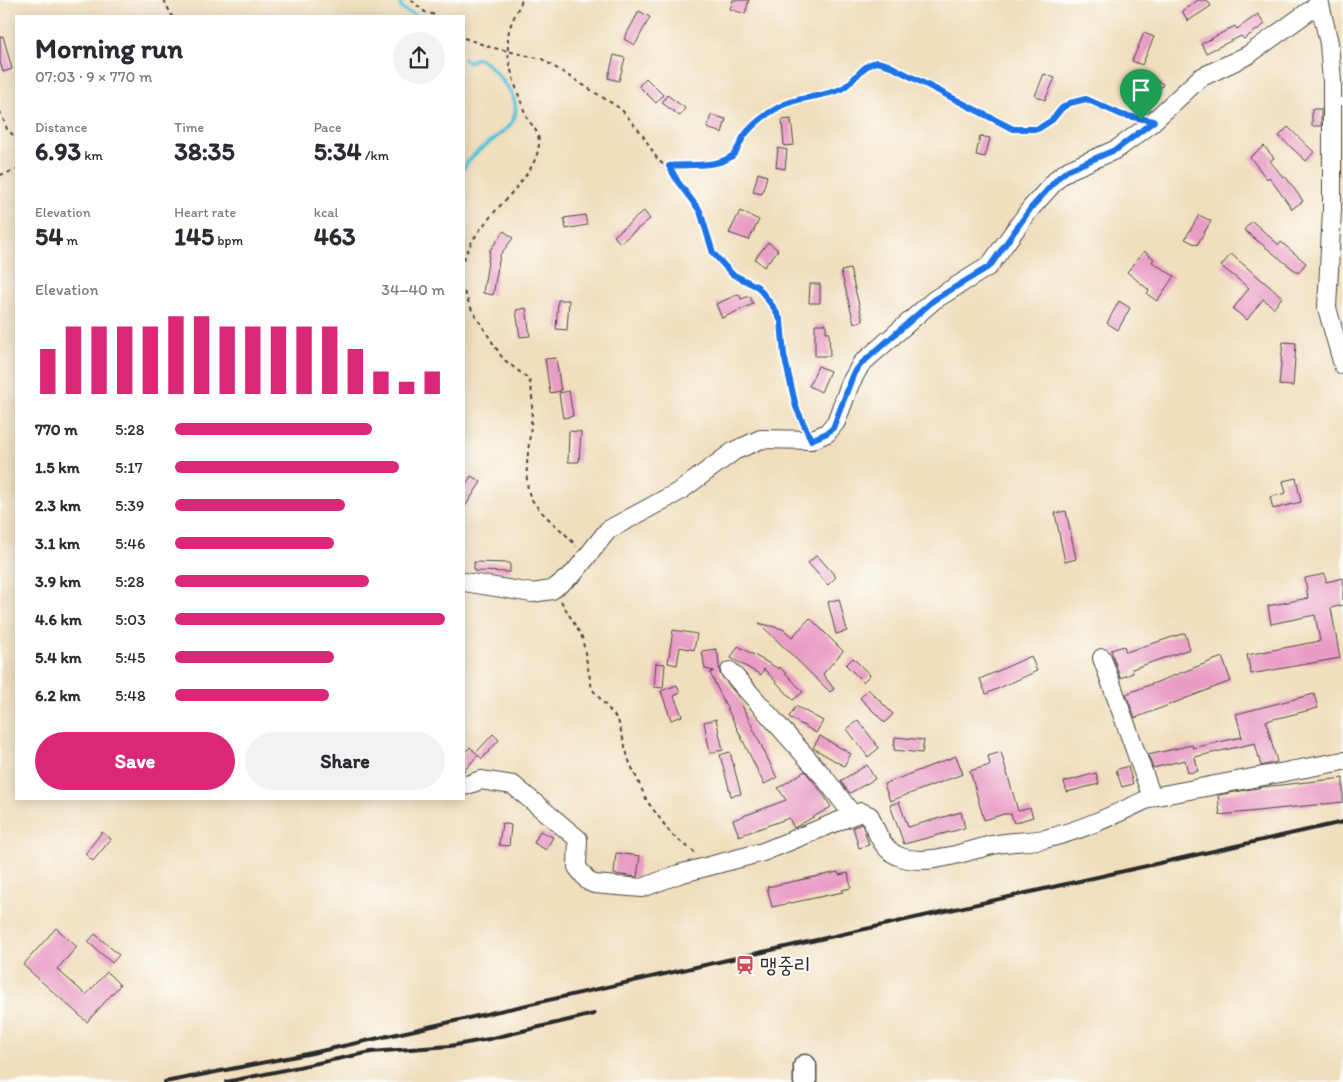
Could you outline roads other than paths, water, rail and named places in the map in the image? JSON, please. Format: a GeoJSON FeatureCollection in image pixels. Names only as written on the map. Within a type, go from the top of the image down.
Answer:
{"type":"FeatureCollection","features":[{"type":"Feature","properties":{"kind":"street"},"geometry":{"type":"LineString","coordinates":[[465,582],[524,593],[542,593],[552,590],[574,573],[608,530],[680,490],[744,446],[769,438],[811,440],[827,433],[833,428],[854,373],[861,364],[934,300],[990,266],[1031,208],[1059,177],[1068,170],[1117,149],[1154,121],[1200,78],[1248,55],[1319,2],[1331,60],[1338,137],[1327,308],[1343,365]]}},
{"type":"Feature","properties":{"kind":"street"},"geometry":{"type":"LineString","coordinates":[[1102,658],[1152,797]]}},
{"type":"Feature","properties":{"kind":"street"},"geometry":{"type":"LineString","coordinates":[[730,671],[823,776],[853,815]]}},
{"type":"Feature","properties":{"kind":"street"},"geometry":{"type":"LineString","coordinates":[[465,786],[480,780],[491,780],[513,785],[578,839],[577,868],[583,877],[594,884],[642,888],[679,874],[763,852],[861,812],[870,816],[883,845],[896,855],[922,860],[1005,842],[1028,842],[1068,833],[1128,810],[1152,797],[1343,761]]}},
{"type":"Feature","properties":{"kind":"waterway"},"geometry":{"type":"LineString","coordinates":[[399,0],[402,9],[415,15]]}},
{"type":"Feature","properties":{"kind":"waterway"},"geometry":{"type":"LineString","coordinates":[[465,60],[469,62],[477,58],[485,62],[492,69],[505,84],[514,99],[516,112],[512,122],[504,131],[472,157],[465,167]]}},
{"type":"Feature","properties":{"kind":"railway"},"geometry":{"type":"LineString","coordinates":[[165,1082],[312,1053],[1343,822]]}},
{"type":"Feature","properties":{"kind":"railway"},"geometry":{"type":"LineString","coordinates":[[226,1082],[371,1052],[450,1046],[489,1039],[594,1014]]}},
{"type":"Feature","properties":{"kind":"place","name":"맹중리"},"geometry":{"type":"Point","coordinates":[745,965]}}]}
